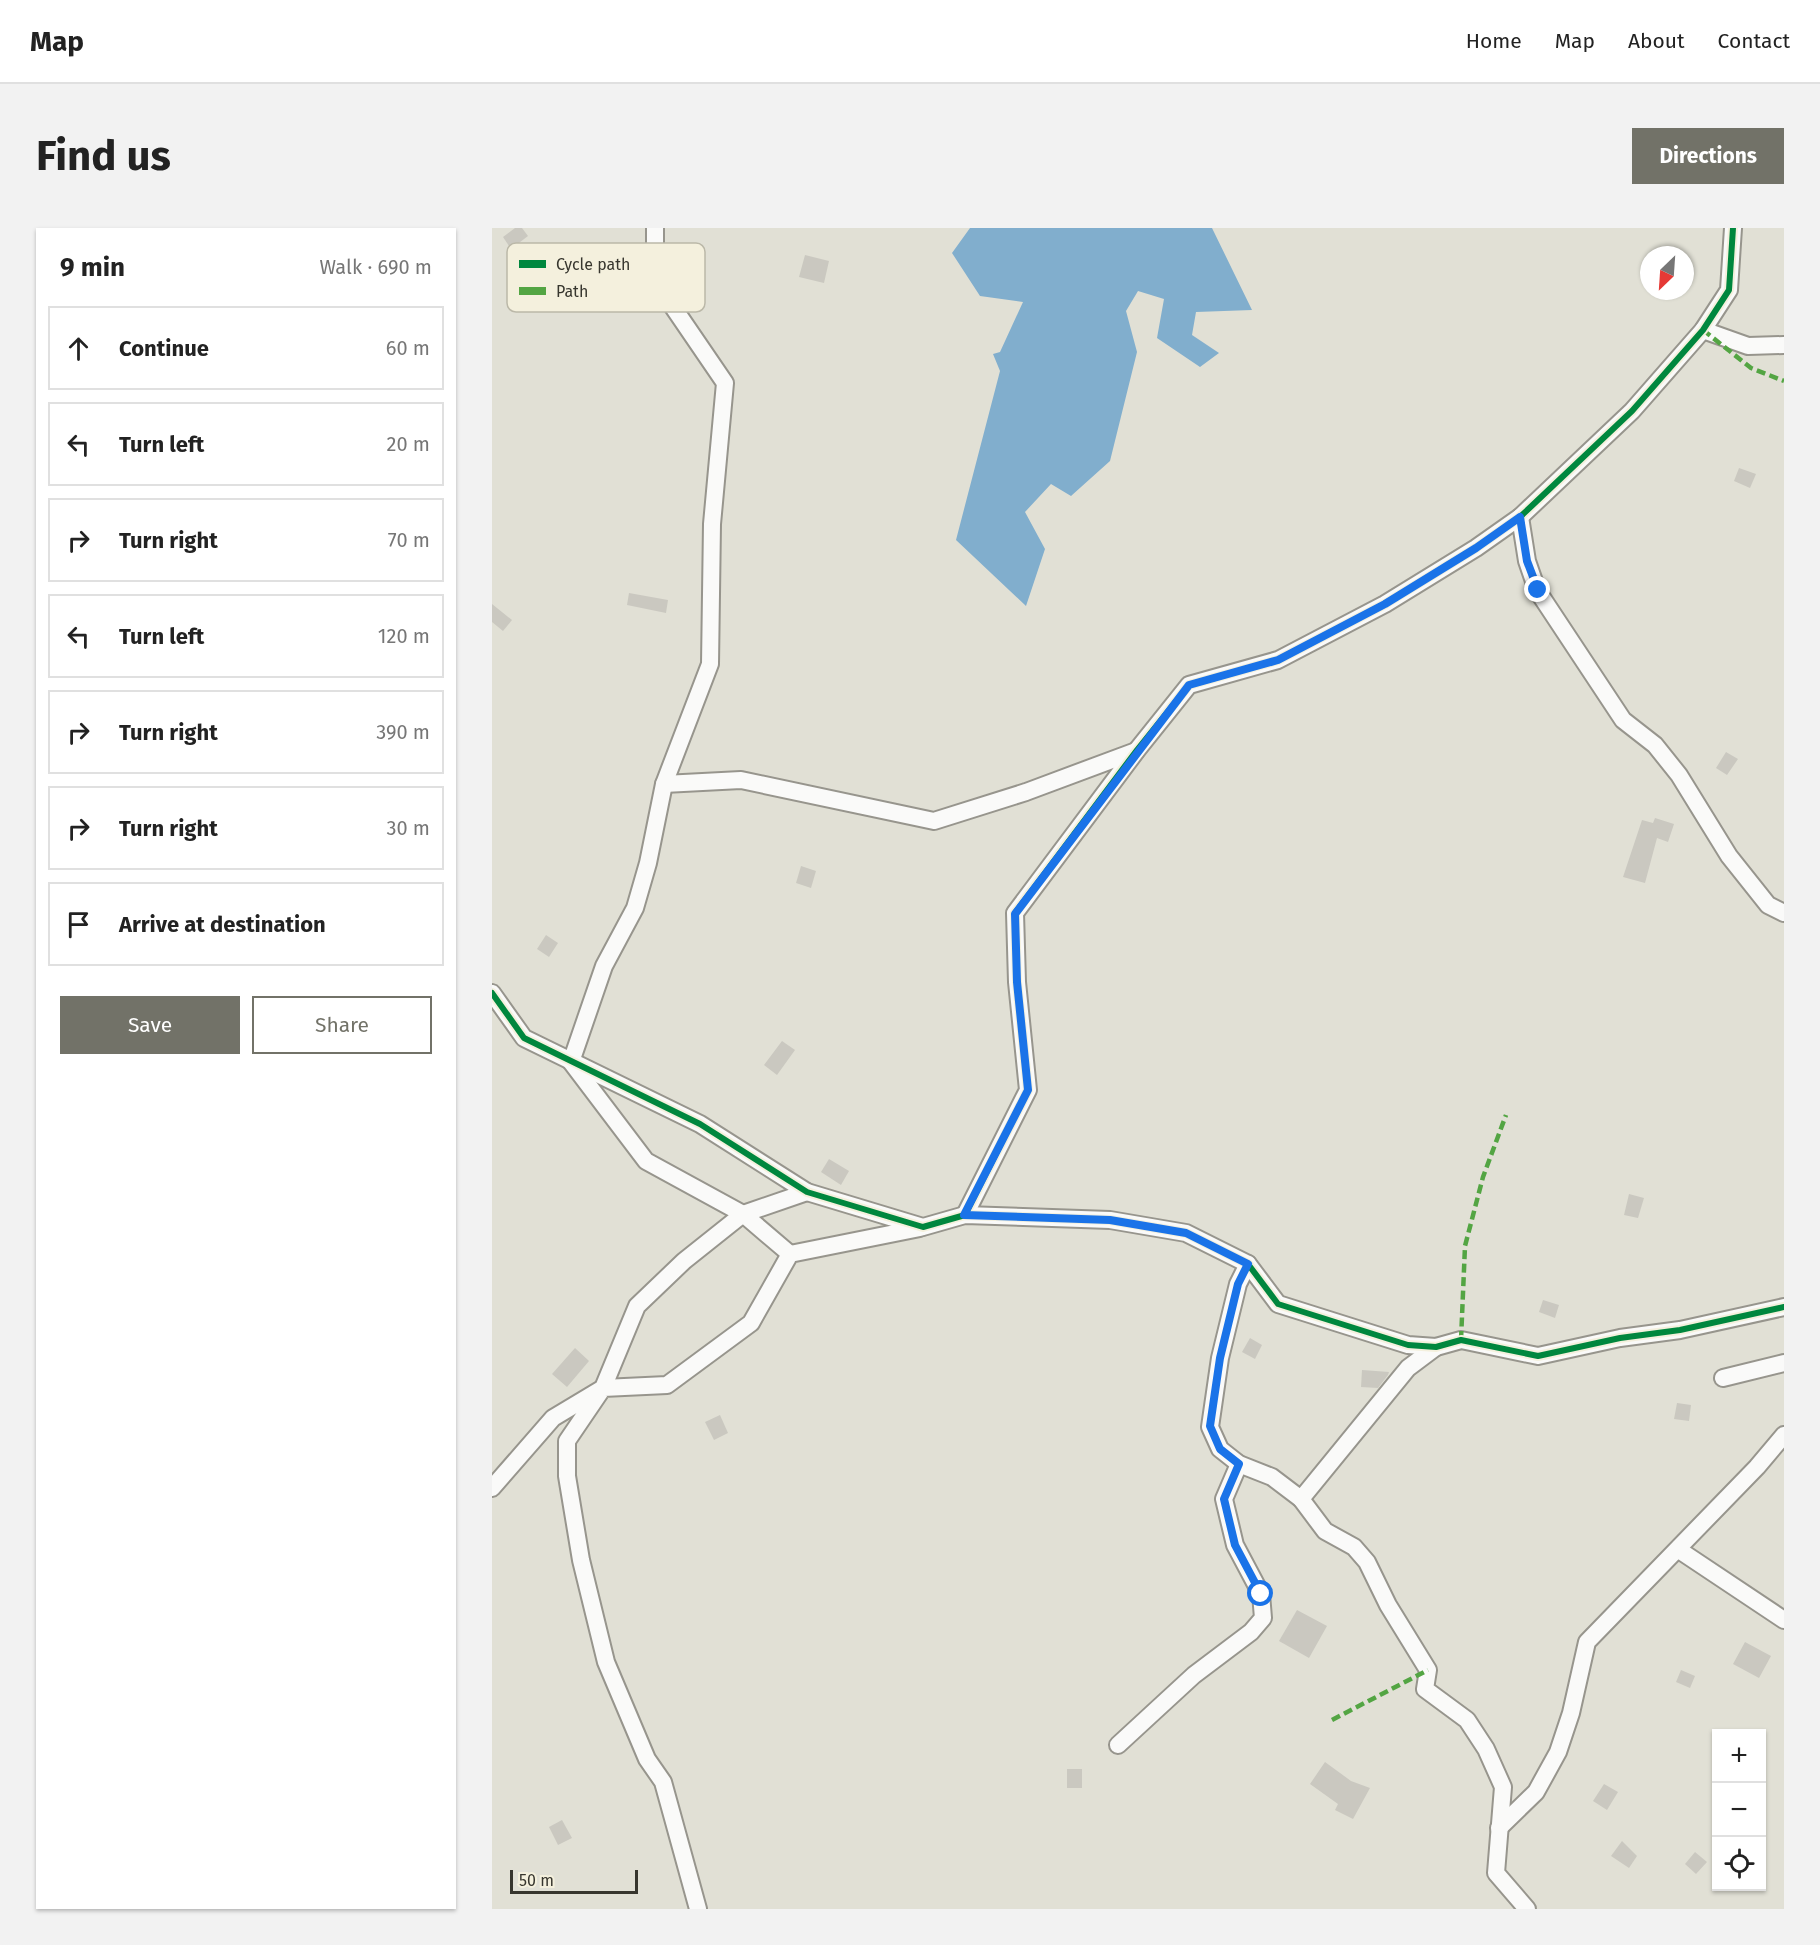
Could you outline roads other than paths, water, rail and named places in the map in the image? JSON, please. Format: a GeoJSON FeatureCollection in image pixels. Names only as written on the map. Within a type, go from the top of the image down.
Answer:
{"type":"FeatureCollection","features":[{"type":"Feature","properties":{"kind":"street"},"geometry":{"type":"LineString","coordinates":[[964,1215],[1028,1090],[1017,982],[1015,914],[1137,750],[1189,685],[1278,660],[1385,604],[1476,548],[1520,517],[1632,411],[1703,330],[1729,290],[1733,228]]}},
{"type":"Feature","properties":{"kind":"street"},"geometry":{"type":"LineString","coordinates":[[571,1062],[604,966],[635,908],[648,863],[664,784],[710,664],[712,524],[725,383],[677,312]]}},
{"type":"Feature","properties":{"kind":"street"},"geometry":{"type":"LineString","coordinates":[[1703,330],[1748,346],[1784,345]]}},
{"type":"Feature","properties":{"kind":"street"},"geometry":{"type":"LineString","coordinates":[[1520,517],[1527,561],[1538,590],[1623,720],[1655,745],[1679,775],[1729,856],[1768,905],[1784,913]]}},
{"type":"Feature","properties":{"kind":"street"},"geometry":{"type":"LineString","coordinates":[[664,784],[741,780],[934,820],[1026,792],[1137,750]]}},
{"type":"Feature","properties":{"kind":"street"},"geometry":{"type":"LineString","coordinates":[[492,993],[524,1038],[700,1124],[807,1192],[924,1227]]}},
{"type":"Feature","properties":{"kind":"street"},"geometry":{"type":"LineString","coordinates":[[571,1062],[646,1161],[743,1214],[790,1254]]}},
{"type":"Feature","properties":{"kind":"street"},"geometry":{"type":"LineString","coordinates":[[698,1909],[663,1782],[647,1759],[606,1662],[579,1549],[567,1476],[567,1441],[603,1388],[637,1306],[684,1261],[743,1214],[807,1192]]}},
{"type":"Feature","properties":{"kind":"street"},"geometry":{"type":"LineString","coordinates":[[492,1488],[553,1418],[603,1388],[667,1385],[751,1323],[790,1254],[924,1227],[964,1215],[1110,1220],[1186,1233],[1248,1264],[1278,1304],[1408,1345],[1436,1347],[1461,1340],[1538,1356],[1620,1338],[1680,1330],[1784,1307]]}},
{"type":"Feature","properties":{"kind":"street"},"geometry":{"type":"LineString","coordinates":[[1248,1264],[1238,1284],[1220,1358],[1210,1426],[1220,1449],[1239,1464],[1272,1477],[1301,1499],[1325,1531],[1354,1547],[1367,1562],[1388,1605],[1428,1670],[1425,1689],[1467,1720],[1486,1749],[1503,1787],[1496,1873],[1527,1909]]}},
{"type":"Feature","properties":{"kind":"street"},"geometry":{"type":"LineString","coordinates":[[1301,1499],[1408,1368],[1436,1347]]}},
{"type":"Feature","properties":{"kind":"street"},"geometry":{"type":"LineString","coordinates":[[1723,1378],[1784,1363]]}},
{"type":"Feature","properties":{"kind":"street"},"geometry":{"type":"LineString","coordinates":[[1499,1828],[1536,1792],[1558,1752],[1571,1713],[1587,1642],[1679,1550],[1784,1435]]}},
{"type":"Feature","properties":{"kind":"street"},"geometry":{"type":"LineString","coordinates":[[1118,1745],[1194,1675],[1251,1632],[1263,1618],[1261,1594],[1235,1545],[1224,1499],[1239,1464]]}},
{"type":"Feature","properties":{"kind":"street"},"geometry":{"type":"LineString","coordinates":[[1679,1550],[1784,1620]]}},
{"type":"Feature","properties":{"kind":"water"},"geometry":{"type":"Polygon","coordinates":[[[970,228],[1212,228],[1252,310],[1196,312],[1192,335],[1219,353],[1200,367],[1157,338],[1164,299],[1138,291],[1126,311],[1137,352],[1110,461],[1071,496],[1051,484],[1025,512],[1045,549],[1026,606],[956,540],[1000,371],[993,354],[1000,352],[1023,302],[980,296],[952,253],[970,228]]]}}]}
